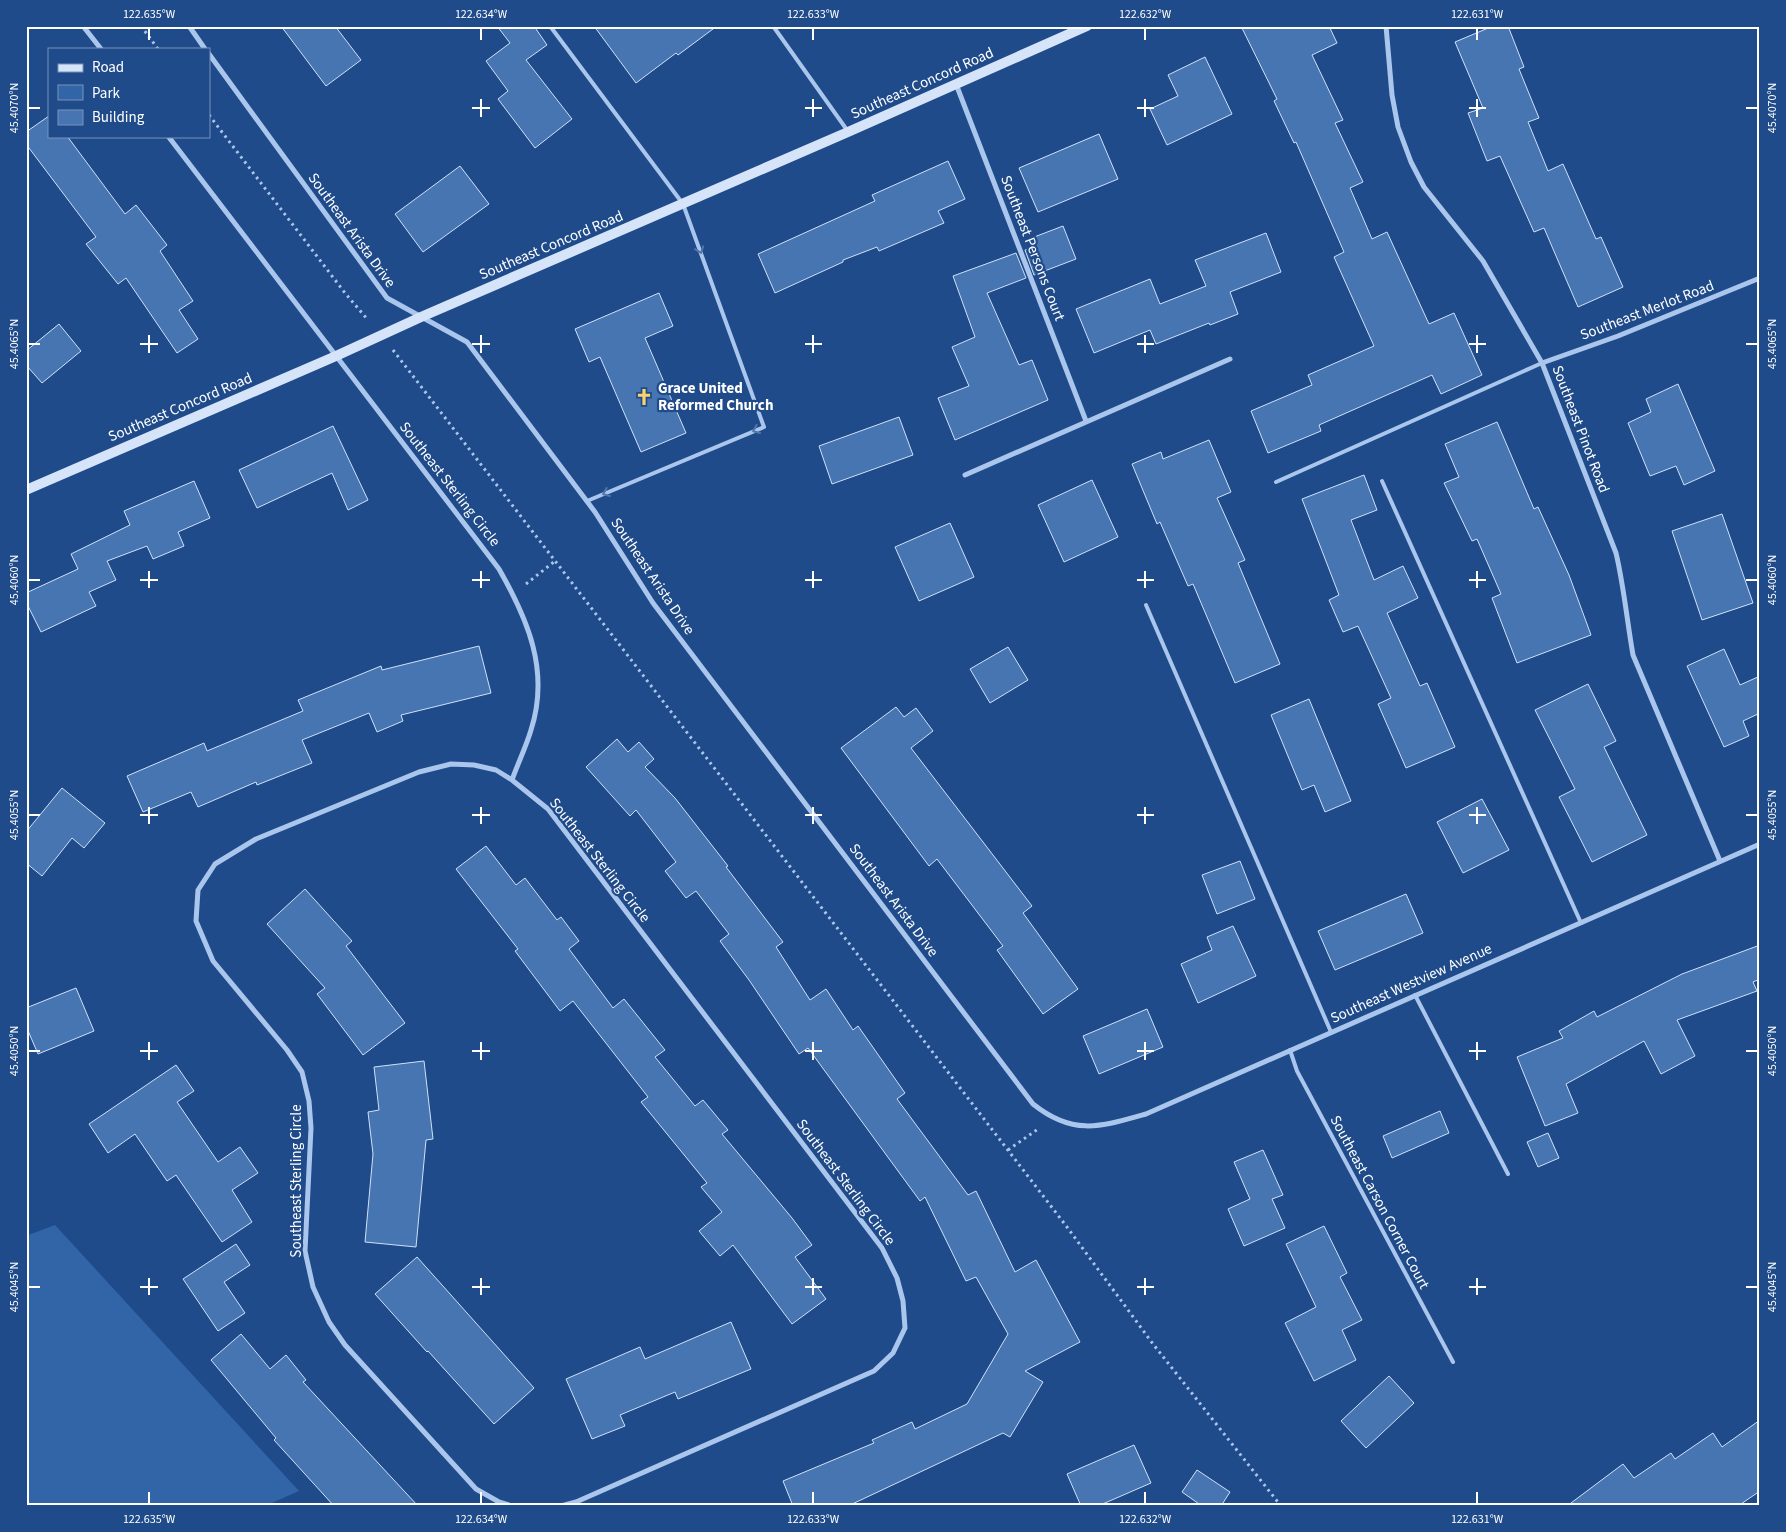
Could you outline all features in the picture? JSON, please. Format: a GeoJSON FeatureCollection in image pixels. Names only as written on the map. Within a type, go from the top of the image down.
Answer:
{"type":"FeatureCollection","features":[{"type":"Feature","properties":{"kind":"street"},"geometry":{"type":"LineString","coordinates":[[83,26],[100,48]]}},
{"type":"Feature","properties":{"kind":"street"},"geometry":{"type":"LineString","coordinates":[[188,26],[204,48]]}},
{"type":"Feature","properties":{"kind":"street","name":"Southeast Concord Road"},"geometry":{"type":"LineString","coordinates":[[26,490],[684,204],[1086,26]]}},
{"type":"Feature","properties":{"kind":"street","name":"Southeast Pinot Road"},"geometry":{"type":"LineString","coordinates":[[1386,26],[1392,94],[1398,127],[1411,162],[1424,187],[1483,261],[1542,363],[1616,553],[1624,585],[1627,621],[1633,656],[1720,862]]}},
{"type":"Feature","properties":{"kind":"street","name":"Southeast Arista Drive"},"geometry":{"type":"LineString","coordinates":[[210,55],[387,298],[467,342],[587,501],[653,603],[1033,1104],[1046,1114],[1068,1124]]}},
{"type":"Feature","properties":{"kind":"street","name":"Southeast Persons Court"},"geometry":{"type":"LineString","coordinates":[[956,84],[1086,421]]}},
{"type":"Feature","properties":{"kind":"street"},"geometry":{"type":"LineString","coordinates":[[170,138],[336,356]]}},
{"type":"Feature","properties":{"kind":"street","name":"Southeast Merlot Road"},"geometry":{"type":"LineString","coordinates":[[1542,363],[1618,336],[1760,278]]}},
{"type":"Feature","properties":{"kind":"street","name":"Southeast Sterling Circle"},"geometry":{"type":"LineString","coordinates":[[336,356],[500,569],[514,594],[532,638],[539,687],[532,728],[512,780]]}},
{"type":"Feature","properties":{"kind":"street"},"geometry":{"type":"LineString","coordinates":[[965,475],[1230,360]]}},
{"type":"Feature","properties":{"kind":"street","name":"Southeast Sterling Circle"},"geometry":{"type":"LineString","coordinates":[[512,1506],[500,1502],[476,1489],[345,1345],[329,1322],[313,1287],[305,1251],[311,1128],[309,1101],[302,1072],[287,1050],[213,961],[196,921],[198,890],[215,864],[256,839],[420,772],[451,764],[474,765],[496,770],[512,780],[548,809],[882,1248],[897,1278],[903,1301],[905,1328],[893,1353],[874,1370],[576,1502],[561,1506]]}},
{"type":"Feature","properties":{"kind":"street","name":"Southeast Westview Avenue"},"geometry":{"type":"LineString","coordinates":[[1068,1124],[1086,1126],[1114,1123],[1146,1114],[1760,844]]}},
{"type":"Feature","properties":{"kind":"lane"},"geometry":{"type":"LineString","coordinates":[[550,26],[684,204],[764,427],[587,501]]}},
{"type":"Feature","properties":{"kind":"lane"},"geometry":{"type":"LineString","coordinates":[[773,26],[848,132]]}},
{"type":"Feature","properties":{"kind":"lane"},"geometry":{"type":"LineString","coordinates":[[1276,482],[1542,363]]}},
{"type":"Feature","properties":{"kind":"lane"},"geometry":{"type":"LineString","coordinates":[[1382,481],[1581,923]]}},
{"type":"Feature","properties":{"kind":"lane"},"geometry":{"type":"LineString","coordinates":[[1146,605],[1331,1032]]}},
{"type":"Feature","properties":{"kind":"lane"},"geometry":{"type":"LineString","coordinates":[[1415,995],[1508,1174]]}},
{"type":"Feature","properties":{"kind":"lane","name":"Southeast Carson Corner Court"},"geometry":{"type":"LineString","coordinates":[[1290,1050],[1297,1071],[1454,1362]]}},
{"type":"Feature","properties":{"kind":"path"},"geometry":{"type":"LineString","coordinates":[[141,26],[157,48]]}},
{"type":"Feature","properties":{"kind":"path"},"geometry":{"type":"LineString","coordinates":[[210,116],[356,306]]}},
{"type":"Feature","properties":{"kind":"path"},"geometry":{"type":"LineString","coordinates":[[395,352],[1008,1150],[1153,1344],[1281,1506]]}},
{"type":"Feature","properties":{"kind":"path"},"geometry":{"type":"LineString","coordinates":[[514,594],[555,561]]}},
{"type":"Feature","properties":{"kind":"path"},"geometry":{"type":"LineString","coordinates":[[1008,1150],[1038,1128],[1046,1114]]}},
{"type":"Feature","properties":{"kind":"green space"},"geometry":{"type":"Polygon","coordinates":[[[55,1225],[299,1491],[265,1506],[26,1506],[26,1236],[55,1225]]]}},
{"type":"Feature","properties":{"kind":"building"},"geometry":{"type":"Polygon","coordinates":[[[281,26],[335,26],[361,60],[326,86],[281,26]]]}},
{"type":"Feature","properties":{"kind":"building"},"geometry":{"type":"Polygon","coordinates":[[[497,26],[534,26],[547,45],[526,60],[572,119],[535,148],[498,99],[508,91],[486,61],[510,43],[497,26]]]}},
{"type":"Feature","properties":{"kind":"building"},"geometry":{"type":"Polygon","coordinates":[[[594,26],[717,26],[678,55],[676,53],[636,83],[594,26]]]}},
{"type":"Feature","properties":{"kind":"building"},"geometry":{"type":"Polygon","coordinates":[[[1241,26],[1329,26],[1337,43],[1312,55],[1343,120],[1335,123],[1363,182],[1350,188],[1372,239],[1387,232],[1429,324],[1454,313],[1482,375],[1441,394],[1432,375],[1319,425],[1321,431],[1268,453],[1251,411],[1312,385],[1308,375],[1374,346],[1334,257],[1344,252],[1296,142],[1294,143],[1274,101],[1277,99],[1241,26]]]}},
{"type":"Feature","properties":{"kind":"building"},"geometry":{"type":"Polygon","coordinates":[[[1493,26],[1508,26],[1524,67],[1519,69],[1539,118],[1528,122],[1548,171],[1563,164],[1596,239],[1601,237],[1623,287],[1578,307],[1544,228],[1534,232],[1500,156],[1487,161],[1468,113],[1483,108],[1455,42],[1493,26]]]}},
{"type":"Feature","properties":{"kind":"building"},"geometry":{"type":"Polygon","coordinates":[[[1205,57],[1232,114],[1167,145],[1150,109],[1178,96],[1168,75],[1205,57]]]}},
{"type":"Feature","properties":{"kind":"building"},"geometry":{"type":"Polygon","coordinates":[[[48,117],[48,138],[68,138],[125,214],[136,205],[167,245],[160,251],[193,301],[179,310],[198,339],[177,353],[126,278],[118,284],[86,244],[96,237],[26,144],[26,132],[48,117]]]}},
{"type":"Feature","properties":{"kind":"building"},"geometry":{"type":"Polygon","coordinates":[[[1099,134],[1118,179],[1038,212],[1019,168],[1099,134]]]}},
{"type":"Feature","properties":{"kind":"building"},"geometry":{"type":"Polygon","coordinates":[[[948,161],[965,199],[938,211],[944,223],[879,251],[877,247],[843,260],[843,262],[775,293],[758,254],[875,201],[872,195],[948,161]]]}},
{"type":"Feature","properties":{"kind":"building"},"geometry":{"type":"Polygon","coordinates":[[[460,166],[489,204],[423,252],[395,214],[460,166]]]}},
{"type":"Feature","properties":{"kind":"building"},"geometry":{"type":"Polygon","coordinates":[[[1063,226],[1076,259],[1034,275],[1025,250],[1033,247],[1029,239],[1063,226]]]}},
{"type":"Feature","properties":{"kind":"building"},"geometry":{"type":"Polygon","coordinates":[[[1266,233],[1281,272],[1230,292],[1238,314],[1210,325],[1209,323],[1156,344],[1150,330],[1094,353],[1076,309],[1150,279],[1160,304],[1206,286],[1195,260],[1266,233]]]}},
{"type":"Feature","properties":{"kind":"building"},"geometry":{"type":"Polygon","coordinates":[[[1016,253],[1026,278],[987,293],[1019,365],[1032,360],[1048,400],[955,440],[938,398],[969,386],[952,347],[975,337],[953,276],[1016,253]]]}},
{"type":"Feature","properties":{"kind":"building","name":"Grace United Reformed Church"},"geometry":{"type":"Polygon","coordinates":[[[659,293],[673,326],[645,338],[686,433],[641,452],[600,357],[589,362],[575,329],[659,293]]]}},
{"type":"Feature","properties":{"kind":"building"},"geometry":{"type":"Polygon","coordinates":[[[59,324],[81,351],[42,383],[26,365],[26,351],[59,324]]]}},
{"type":"Feature","properties":{"kind":"building"},"geometry":{"type":"Polygon","coordinates":[[[1678,384],[1715,471],[1684,485],[1676,466],[1650,476],[1628,423],[1651,412],[1646,399],[1678,384]]]}},
{"type":"Feature","properties":{"kind":"building"},"geometry":{"type":"Polygon","coordinates":[[[899,417],[913,455],[832,484],[819,446],[899,417]]]}},
{"type":"Feature","properties":{"kind":"building"},"geometry":{"type":"Polygon","coordinates":[[[1497,422],[1534,509],[1538,507],[1569,575],[1591,635],[1517,663],[1492,598],[1501,594],[1477,539],[1472,541],[1444,483],[1459,477],[1445,444],[1497,422]]]}},
{"type":"Feature","properties":{"kind":"building"},"geometry":{"type":"Polygon","coordinates":[[[333,426],[368,500],[348,510],[332,473],[257,508],[239,470],[333,426]]]}},
{"type":"Feature","properties":{"kind":"building"},"geometry":{"type":"Polygon","coordinates":[[[1209,440],[1231,492],[1217,498],[1245,560],[1238,563],[1280,664],[1235,683],[1193,584],[1188,586],[1160,522],[1157,524],[1132,464],[1161,452],[1163,459],[1209,440]]]}},
{"type":"Feature","properties":{"kind":"building"},"geometry":{"type":"Polygon","coordinates":[[[1364,475],[1377,510],[1351,520],[1374,580],[1403,566],[1418,598],[1387,613],[1420,686],[1427,683],[1455,747],[1406,768],[1378,704],[1391,698],[1358,626],[1343,632],[1329,600],[1339,595],[1302,499],[1364,475]]]}},
{"type":"Feature","properties":{"kind":"building"},"geometry":{"type":"Polygon","coordinates":[[[1092,480],[1118,537],[1064,562],[1038,505],[1092,480]]]}},
{"type":"Feature","properties":{"kind":"building"},"geometry":{"type":"Polygon","coordinates":[[[194,481],[210,518],[178,532],[184,546],[153,559],[147,546],[107,561],[116,580],[89,592],[96,606],[41,632],[26,602],[26,593],[78,569],[71,554],[130,525],[124,511],[194,481]]]}},
{"type":"Feature","properties":{"kind":"building"},"geometry":{"type":"Polygon","coordinates":[[[1722,514],[1753,603],[1702,620],[1672,531],[1722,514]]]}},
{"type":"Feature","properties":{"kind":"building"},"geometry":{"type":"Polygon","coordinates":[[[950,523],[974,577],[919,601],[895,547],[950,523]]]}},
{"type":"Feature","properties":{"kind":"building"},"geometry":{"type":"Polygon","coordinates":[[[479,646],[491,693],[401,715],[403,721],[377,732],[369,713],[302,740],[312,763],[257,785],[256,782],[198,807],[191,792],[143,812],[127,776],[204,743],[207,751],[303,711],[298,700],[381,666],[382,670],[479,646]]]}},
{"type":"Feature","properties":{"kind":"building"},"geometry":{"type":"Polygon","coordinates":[[[1008,647],[1028,680],[990,703],[970,669],[1008,647]]]}},
{"type":"Feature","properties":{"kind":"building"},"geometry":{"type":"Polygon","coordinates":[[[1724,649],[1740,685],[1760,676],[1760,713],[1743,721],[1749,736],[1724,747],[1687,666],[1724,649]]]}},
{"type":"Feature","properties":{"kind":"building"},"geometry":{"type":"Polygon","coordinates":[[[1588,684],[1616,741],[1604,747],[1647,835],[1592,862],[1559,797],[1575,789],[1535,710],[1588,684]]]}},
{"type":"Feature","properties":{"kind":"building"},"geometry":{"type":"Polygon","coordinates":[[[1309,699],[1351,801],[1325,812],[1314,785],[1302,790],[1271,715],[1309,699]]]}},
{"type":"Feature","properties":{"kind":"building"},"geometry":{"type":"Polygon","coordinates":[[[896,707],[904,717],[916,708],[933,731],[911,748],[1032,906],[1023,913],[1078,989],[1043,1014],[997,950],[1003,946],[937,859],[929,866],[841,748],[896,707]]]}},
{"type":"Feature","properties":{"kind":"building"},"geometry":{"type":"Polygon","coordinates":[[[617,739],[628,752],[639,742],[654,759],[645,767],[675,798],[728,866],[726,867],[783,942],[776,947],[810,1000],[826,989],[853,1030],[858,1026],[905,1093],[897,1099],[968,1195],[976,1191],[1015,1272],[1036,1260],[1080,1342],[1025,1371],[1043,1382],[1010,1437],[1003,1433],[848,1506],[793,1506],[783,1481],[874,1443],[872,1440],[912,1422],[915,1429],[967,1404],[1008,1334],[976,1277],[966,1281],[925,1197],[920,1201],[808,1048],[799,1054],[720,941],[729,934],[696,891],[686,898],[665,871],[676,862],[636,810],[630,816],[586,767],[617,739]]]}},
{"type":"Feature","properties":{"kind":"building"},"geometry":{"type":"Polygon","coordinates":[[[62,788],[105,823],[84,848],[72,838],[42,876],[26,863],[26,832],[62,788]]]}},
{"type":"Feature","properties":{"kind":"building"},"geometry":{"type":"Polygon","coordinates":[[[1482,799],[1509,850],[1463,873],[1437,822],[1482,799]]]}},
{"type":"Feature","properties":{"kind":"building"},"geometry":{"type":"Polygon","coordinates":[[[486,846],[516,885],[525,878],[557,920],[561,917],[579,941],[569,949],[613,1008],[624,999],[665,1050],[655,1057],[695,1106],[703,1100],[728,1130],[722,1134],[812,1245],[795,1257],[826,1299],[792,1324],[733,1245],[720,1256],[699,1231],[722,1212],[701,1187],[707,1183],[641,1102],[648,1097],[573,1001],[560,1011],[515,951],[518,949],[456,869],[486,846]]]}},
{"type":"Feature","properties":{"kind":"building"},"geometry":{"type":"Polygon","coordinates":[[[1240,861],[1255,899],[1217,914],[1202,875],[1240,861]]]}},
{"type":"Feature","properties":{"kind":"building"},"geometry":{"type":"Polygon","coordinates":[[[305,889],[352,941],[346,946],[405,1023],[363,1055],[317,994],[325,988],[267,924],[305,889]]]}},
{"type":"Feature","properties":{"kind":"building"},"geometry":{"type":"Polygon","coordinates":[[[1406,894],[1423,933],[1335,970],[1318,931],[1406,894]]]}},
{"type":"Feature","properties":{"kind":"building"},"geometry":{"type":"Polygon","coordinates":[[[1233,926],[1256,976],[1198,1003],[1181,964],[1212,950],[1207,937],[1233,926]]]}},
{"type":"Feature","properties":{"kind":"building"},"geometry":{"type":"Polygon","coordinates":[[[1760,945],[1760,979],[1753,982],[1757,991],[1677,1020],[1695,1056],[1661,1074],[1644,1041],[1566,1084],[1578,1113],[1545,1126],[1517,1057],[1563,1038],[1559,1031],[1594,1011],[1597,1017],[1682,974],[1760,945]]]}},
{"type":"Feature","properties":{"kind":"building"},"geometry":{"type":"Polygon","coordinates":[[[76,988],[94,1031],[38,1054],[26,1026],[26,1008],[76,988]]]}},
{"type":"Feature","properties":{"kind":"building"},"geometry":{"type":"Polygon","coordinates":[[[1147,1009],[1163,1047],[1099,1074],[1083,1036],[1147,1009]]]}},
{"type":"Feature","properties":{"kind":"building"},"geometry":{"type":"Polygon","coordinates":[[[424,1061],[433,1139],[426,1140],[416,1247],[365,1242],[373,1154],[368,1112],[379,1110],[374,1067],[424,1061]]]}},
{"type":"Feature","properties":{"kind":"building"},"geometry":{"type":"Polygon","coordinates":[[[176,1065],[194,1091],[177,1102],[218,1162],[240,1147],[258,1173],[232,1190],[252,1222],[222,1242],[176,1175],[167,1181],[135,1134],[108,1153],[89,1124],[176,1065]]]}},
{"type":"Feature","properties":{"kind":"building"},"geometry":{"type":"Polygon","coordinates":[[[1440,1111],[1449,1133],[1392,1158],[1383,1136],[1440,1111]]]}},
{"type":"Feature","properties":{"kind":"building"},"geometry":{"type":"Polygon","coordinates":[[[1548,1133],[1559,1158],[1538,1167],[1527,1142],[1548,1133]]]}},
{"type":"Feature","properties":{"kind":"building"},"geometry":{"type":"Polygon","coordinates":[[[1263,1150],[1283,1195],[1272,1199],[1285,1228],[1244,1246],[1228,1209],[1250,1199],[1234,1162],[1263,1150]]]}},
{"type":"Feature","properties":{"kind":"building"},"geometry":{"type":"Polygon","coordinates":[[[1324,1226],[1347,1273],[1340,1277],[1362,1320],[1342,1330],[1356,1360],[1314,1381],[1285,1323],[1316,1307],[1286,1244],[1324,1226]]]}},
{"type":"Feature","properties":{"kind":"building"},"geometry":{"type":"Polygon","coordinates":[[[236,1244],[250,1265],[224,1282],[245,1313],[218,1331],[183,1279],[236,1244]]]}},
{"type":"Feature","properties":{"kind":"building"},"geometry":{"type":"Polygon","coordinates":[[[417,1257],[534,1388],[494,1424],[375,1294],[417,1257]]]}},
{"type":"Feature","properties":{"kind":"building"},"geometry":{"type":"Polygon","coordinates":[[[731,1322],[751,1369],[678,1399],[675,1392],[620,1415],[625,1426],[592,1439],[566,1379],[640,1347],[645,1359],[731,1322]]]}},
{"type":"Feature","properties":{"kind":"building"},"geometry":{"type":"Polygon","coordinates":[[[241,1334],[270,1369],[286,1355],[306,1380],[303,1382],[418,1506],[334,1506],[274,1440],[276,1438],[211,1360],[241,1334]]]}},
{"type":"Feature","properties":{"kind":"building"},"geometry":{"type":"Polygon","coordinates":[[[1389,1376],[1414,1403],[1366,1448],[1341,1421],[1389,1376]]]}},
{"type":"Feature","properties":{"kind":"building"},"geometry":{"type":"Polygon","coordinates":[[[1760,1420],[1760,1491],[1738,1506],[1567,1506],[1623,1464],[1634,1478],[1671,1453],[1675,1459],[1713,1433],[1722,1447],[1760,1420]]]}},
{"type":"Feature","properties":{"kind":"building"},"geometry":{"type":"Polygon","coordinates":[[[1134,1445],[1151,1483],[1098,1506],[1081,1506],[1067,1474],[1134,1445]]]}},
{"type":"Feature","properties":{"kind":"building"},"geometry":{"type":"Polygon","coordinates":[[[1197,1470],[1230,1492],[1221,1506],[1202,1506],[1182,1492],[1197,1470]]]}},
{"type":"Feature","properties":{"kind":"place","name":"Grace United Reformed Church"},"geometry":{"type":"Point","coordinates":[644,397]}}]}
